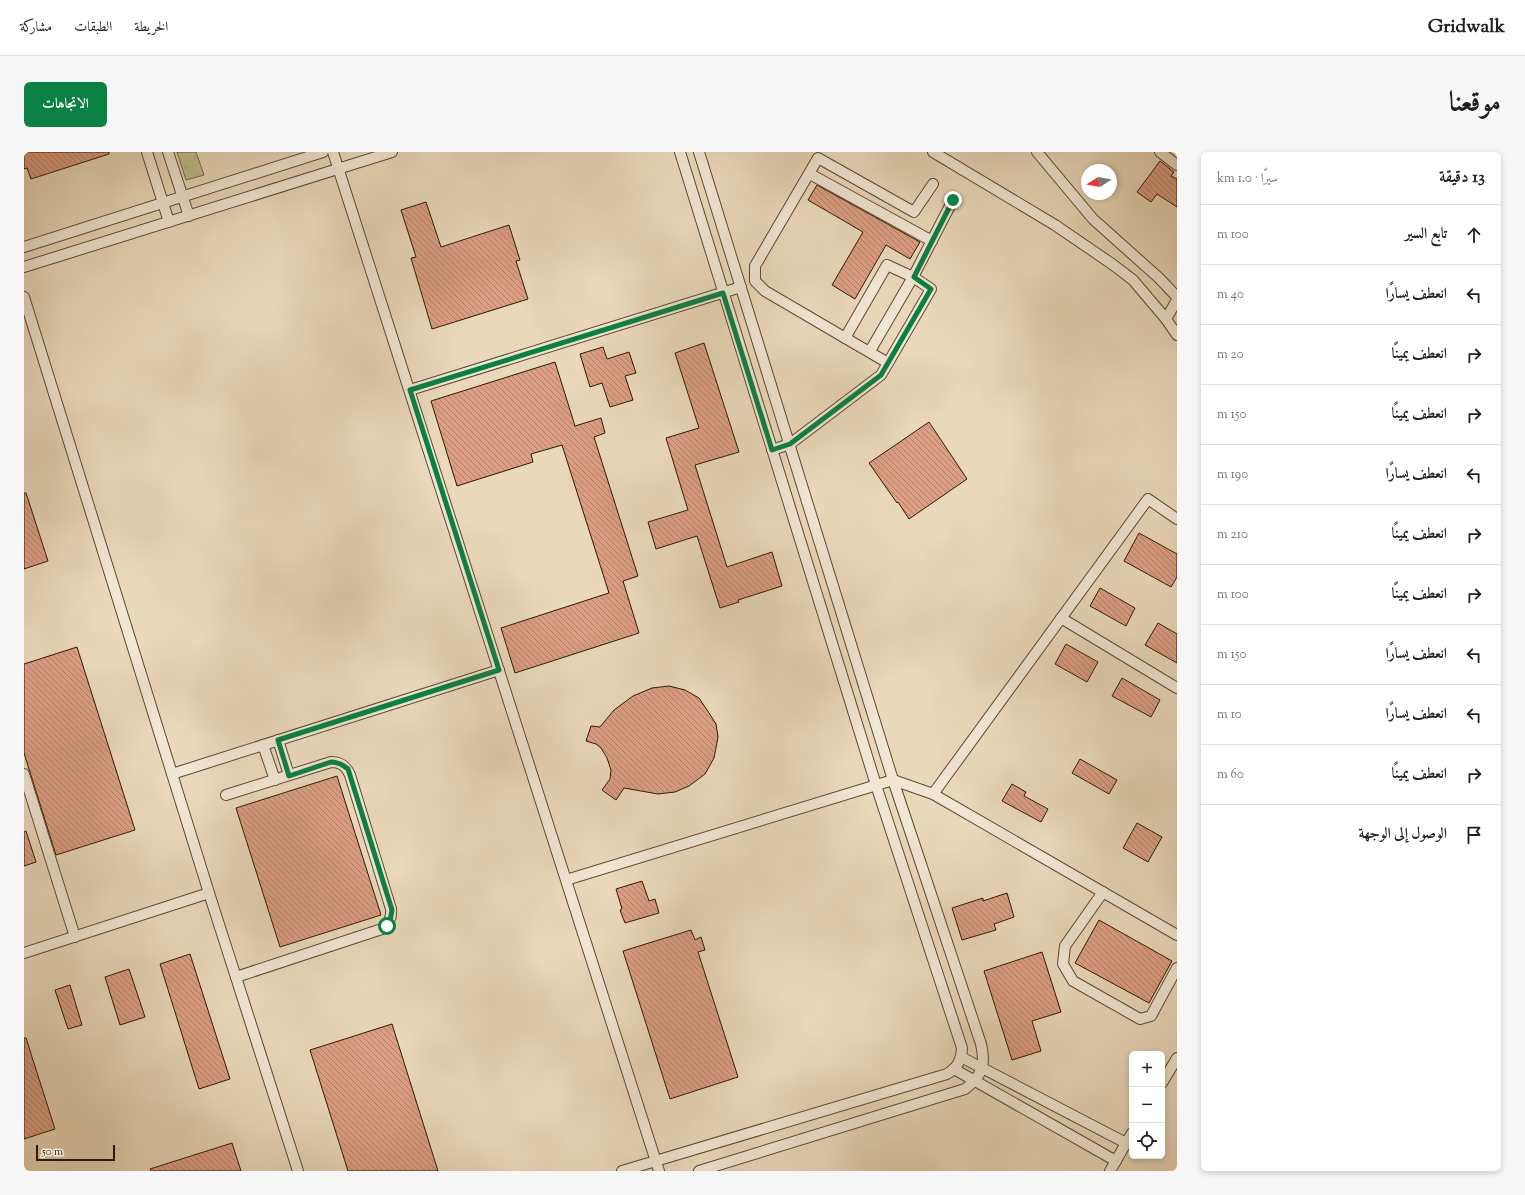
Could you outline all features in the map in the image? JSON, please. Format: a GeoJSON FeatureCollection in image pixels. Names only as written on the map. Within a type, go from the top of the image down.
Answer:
{"type":"FeatureCollection","features":[{"type":"Feature","properties":{"kind":"street"},"geometry":{"type":"LineString","coordinates":[[147,152],[169,222]]}},
{"type":"Feature","properties":{"kind":"street"},"geometry":{"type":"LineString","coordinates":[[168,152],[189,216]]}},
{"type":"Feature","properties":{"kind":"street"},"geometry":{"type":"LineString","coordinates":[[24,247],[323,152]]}},
{"type":"Feature","properties":{"kind":"street"},"geometry":{"type":"LineString","coordinates":[[333,152],[659,1171]]}},
{"type":"Feature","properties":{"kind":"street"},"geometry":{"type":"LineString","coordinates":[[24,267],[392,152]]}},
{"type":"Feature","properties":{"kind":"street"},"geometry":{"type":"LineString","coordinates":[[622,1171],[947,1074],[954,1069],[962,1057],[962,1048],[876,785],[680,152]]}},
{"type":"Feature","properties":{"kind":"street"},"geometry":{"type":"LineString","coordinates":[[699,152],[893,780],[984,1055],[983,1067],[975,1082],[965,1089],[699,1171]]}},
{"type":"Feature","properties":{"kind":"street"},"geometry":{"type":"LineString","coordinates":[[933,152],[1055,225],[1112,264],[1133,280],[1166,319],[1177,335]]}},
{"type":"Feature","properties":{"kind":"street"},"geometry":{"type":"LineString","coordinates":[[1160,152],[1177,165]]}},
{"type":"Feature","properties":{"kind":"street"},"geometry":{"type":"LineString","coordinates":[[1036,153],[1093,219],[1159,278],[1177,297]]}},
{"type":"Feature","properties":{"kind":"street"},"geometry":{"type":"LineString","coordinates":[[888,363],[765,291],[755,281],[755,266],[818,158],[914,212],[933,184]]}},
{"type":"Feature","properties":{"kind":"street"},"geometry":{"type":"LineString","coordinates":[[810,174],[932,241]]}},
{"type":"Feature","properties":{"kind":"street"},"geometry":{"type":"LineString","coordinates":[[870,352],[914,277],[953,200]]}},
{"type":"Feature","properties":{"kind":"street"},"geometry":{"type":"LineString","coordinates":[[772,450],[790,444],[881,375],[931,289],[914,277],[887,266],[845,338]]}},
{"type":"Feature","properties":{"kind":"street"},"geometry":{"type":"LineString","coordinates":[[410,390],[741,287]]}},
{"type":"Feature","properties":{"kind":"street"},"geometry":{"type":"LineString","coordinates":[[24,298],[209,893],[298,1171]]}},
{"type":"Feature","properties":{"kind":"street"},"geometry":{"type":"LineString","coordinates":[[1166,319],[1177,300]]}},
{"type":"Feature","properties":{"kind":"street"},"geometry":{"type":"LineString","coordinates":[[933,794],[1148,499],[1177,519]]}},
{"type":"Feature","properties":{"kind":"street"},"geometry":{"type":"LineString","coordinates":[[1061,618],[1177,688]]}},
{"type":"Feature","properties":{"kind":"street"},"geometry":{"type":"LineString","coordinates":[[172,774],[499,670]]}},
{"type":"Feature","properties":{"kind":"street"},"geometry":{"type":"LineString","coordinates":[[278,740],[289,776]]}},
{"type":"Feature","properties":{"kind":"street"},"geometry":{"type":"LineString","coordinates":[[263,745],[275,780]]}},
{"type":"Feature","properties":{"kind":"street"},"geometry":{"type":"LineString","coordinates":[[226,795],[331,762],[337,762],[343,765],[348,769],[392,910],[392,915],[387,926],[382,929],[236,977]]}},
{"type":"Feature","properties":{"kind":"street"},"geometry":{"type":"LineString","coordinates":[[24,774],[75,937]]}},
{"type":"Feature","properties":{"kind":"street"},"geometry":{"type":"LineString","coordinates":[[566,880],[893,780],[933,794],[1177,935]]}},
{"type":"Feature","properties":{"kind":"street"},"geometry":{"type":"LineString","coordinates":[[1103,892],[1066,946],[1063,964],[1073,981],[1140,1019],[1151,1016],[1177,968]]}},
{"type":"Feature","properties":{"kind":"street"},"geometry":{"type":"LineString","coordinates":[[24,954],[209,893]]}},
{"type":"Feature","properties":{"kind":"street"},"geometry":{"type":"LineString","coordinates":[[962,1057],[1126,1143]]}},
{"type":"Feature","properties":{"kind":"street"},"geometry":{"type":"LineString","coordinates":[[1165,1078],[1177,1058]]}},
{"type":"Feature","properties":{"kind":"street"},"geometry":{"type":"LineString","coordinates":[[954,1069],[1116,1161]]}},
{"type":"Feature","properties":{"kind":"street"},"geometry":{"type":"LineString","coordinates":[[1110,1171],[1129,1138]]}},
{"type":"Feature","properties":{"kind":"green space"},"geometry":{"type":"Polygon","coordinates":[[[177,152],[196,152],[204,175],[186,180],[177,152]]]}},
{"type":"Feature","properties":{"kind":"building"},"geometry":{"type":"Polygon","coordinates":[[[24,152],[109,152],[109,154],[31,179],[27,168],[24,169],[24,152]]]}},
{"type":"Feature","properties":{"kind":"building"},"geometry":{"type":"Polygon","coordinates":[[[1160,161],[1174,172],[1171,176],[1177,179],[1177,207],[1157,194],[1151,202],[1137,192],[1160,161]]]}},
{"type":"Feature","properties":{"kind":"building"},"geometry":{"type":"Polygon","coordinates":[[[817,185],[920,242],[910,259],[886,245],[855,299],[832,285],[863,232],[808,200],[817,185]]]}},
{"type":"Feature","properties":{"kind":"building"},"geometry":{"type":"Polygon","coordinates":[[[426,202],[441,247],[509,225],[520,260],[516,261],[528,299],[432,329],[411,258],[416,257],[401,210],[426,202]]]}},
{"type":"Feature","properties":{"kind":"building"},"geometry":{"type":"Polygon","coordinates":[[[704,343],[739,452],[695,465],[727,567],[772,552],[782,586],[738,600],[739,602],[720,608],[697,536],[656,549],[648,522],[688,510],[666,438],[699,428],[675,353],[704,343]]]}},
{"type":"Feature","properties":{"kind":"building"},"geometry":{"type":"Polygon","coordinates":[[[603,347],[607,359],[629,352],[636,373],[625,376],[633,400],[610,407],[602,383],[590,387],[580,354],[603,347]]]}},
{"type":"Feature","properties":{"kind":"building"},"geometry":{"type":"Polygon","coordinates":[[[555,362],[575,426],[601,418],[605,433],[594,437],[638,576],[623,581],[639,633],[515,673],[501,628],[609,593],[562,445],[531,454],[533,462],[457,486],[431,401],[555,362]]]}},
{"type":"Feature","properties":{"kind":"building"},"geometry":{"type":"Polygon","coordinates":[[[929,422],[967,479],[909,519],[869,463],[929,422]]]}},
{"type":"Feature","properties":{"kind":"building"},"geometry":{"type":"Polygon","coordinates":[[[24,493],[26,493],[48,561],[24,569],[24,493]]]}},
{"type":"Feature","properties":{"kind":"building"},"geometry":{"type":"Polygon","coordinates":[[[1139,533],[1177,554],[1177,577],[1171,587],[1124,561],[1139,533]]]}},
{"type":"Feature","properties":{"kind":"building"},"geometry":{"type":"Polygon","coordinates":[[[1100,588],[1135,608],[1126,626],[1090,606],[1100,588]]]}},
{"type":"Feature","properties":{"kind":"building"},"geometry":{"type":"Polygon","coordinates":[[[1158,623],[1177,634],[1177,663],[1145,645],[1158,623]]]}},
{"type":"Feature","properties":{"kind":"building"},"geometry":{"type":"Polygon","coordinates":[[[1066,644],[1098,662],[1087,682],[1055,664],[1066,644]]]}},
{"type":"Feature","properties":{"kind":"building"},"geometry":{"type":"Polygon","coordinates":[[[77,647],[135,830],[56,855],[24,753],[24,664],[77,647]]]}},
{"type":"Feature","properties":{"kind":"building"},"geometry":{"type":"Polygon","coordinates":[[[1122,678],[1160,700],[1151,717],[1112,696],[1122,678]]]}},
{"type":"Feature","properties":{"kind":"building"},"geometry":{"type":"Polygon","coordinates":[[[669,686],[685,690],[699,698],[716,724],[718,737],[714,758],[705,774],[689,786],[675,792],[658,794],[624,788],[616,800],[602,790],[610,779],[611,770],[607,758],[601,748],[596,744],[586,741],[591,726],[600,727],[614,710],[633,696],[652,688],[669,686]]]}},
{"type":"Feature","properties":{"kind":"building"},"geometry":{"type":"Polygon","coordinates":[[[1080,759],[1117,780],[1109,794],[1072,773],[1080,759]]]}},
{"type":"Feature","properties":{"kind":"building"},"geometry":{"type":"Polygon","coordinates":[[[337,776],[381,915],[280,947],[236,808],[337,776]]]}},
{"type":"Feature","properties":{"kind":"building"},"geometry":{"type":"Polygon","coordinates":[[[1012,784],[1026,792],[1024,796],[1048,809],[1041,822],[1002,801],[1012,784]]]}},
{"type":"Feature","properties":{"kind":"building"},"geometry":{"type":"Polygon","coordinates":[[[1137,823],[1162,837],[1148,862],[1123,848],[1137,823]]]}},
{"type":"Feature","properties":{"kind":"building"},"geometry":{"type":"Polygon","coordinates":[[[26,831],[36,862],[24,866],[24,832],[26,831]]]}},
{"type":"Feature","properties":{"kind":"building"},"geometry":{"type":"Polygon","coordinates":[[[642,881],[649,901],[655,899],[659,913],[625,923],[620,910],[622,909],[616,889],[642,881]]]}},
{"type":"Feature","properties":{"kind":"building"},"geometry":{"type":"Polygon","coordinates":[[[1007,893],[1014,917],[994,924],[996,930],[962,940],[952,908],[983,898],[983,901],[1007,893]]]}},
{"type":"Feature","properties":{"kind":"building"},"geometry":{"type":"Polygon","coordinates":[[[1099,920],[1172,961],[1149,1003],[1075,963],[1099,920]]]}},
{"type":"Feature","properties":{"kind":"building"},"geometry":{"type":"Polygon","coordinates":[[[691,930],[695,940],[701,937],[705,950],[698,952],[738,1077],[670,1099],[623,951],[691,930]]]}},
{"type":"Feature","properties":{"kind":"building"},"geometry":{"type":"Polygon","coordinates":[[[1042,952],[1061,1012],[1032,1021],[1041,1051],[1012,1060],[984,971],[1042,952]]]}},
{"type":"Feature","properties":{"kind":"building"},"geometry":{"type":"Polygon","coordinates":[[[190,954],[230,1079],[199,1089],[160,964],[190,954]]]}},
{"type":"Feature","properties":{"kind":"building"},"geometry":{"type":"Polygon","coordinates":[[[129,969],[145,1017],[120,1025],[105,977],[129,969]]]}},
{"type":"Feature","properties":{"kind":"building"},"geometry":{"type":"Polygon","coordinates":[[[70,985],[82,1025],[68,1029],[55,990],[70,985]]]}},
{"type":"Feature","properties":{"kind":"building"},"geometry":{"type":"Polygon","coordinates":[[[392,1024],[438,1171],[348,1171],[310,1050],[392,1024]]]}},
{"type":"Feature","properties":{"kind":"building"},"geometry":{"type":"Polygon","coordinates":[[[24,1038],[26,1038],[55,1129],[24,1139],[24,1038]]]}},
{"type":"Feature","properties":{"kind":"building"},"geometry":{"type":"Polygon","coordinates":[[[232,1143],[241,1171],[151,1171],[150,1169],[232,1143]]]}},
{"type":"Feature","properties":{"kind":"route"},"geometry":{"type":"LineString","coordinates":[[387,926],[392,915],[392,910],[348,769],[337,762],[331,762],[289,776],[278,740],[499,670],[410,390],[723,293],[772,450],[790,444],[881,375],[931,289],[914,277],[953,200]]}}]}
